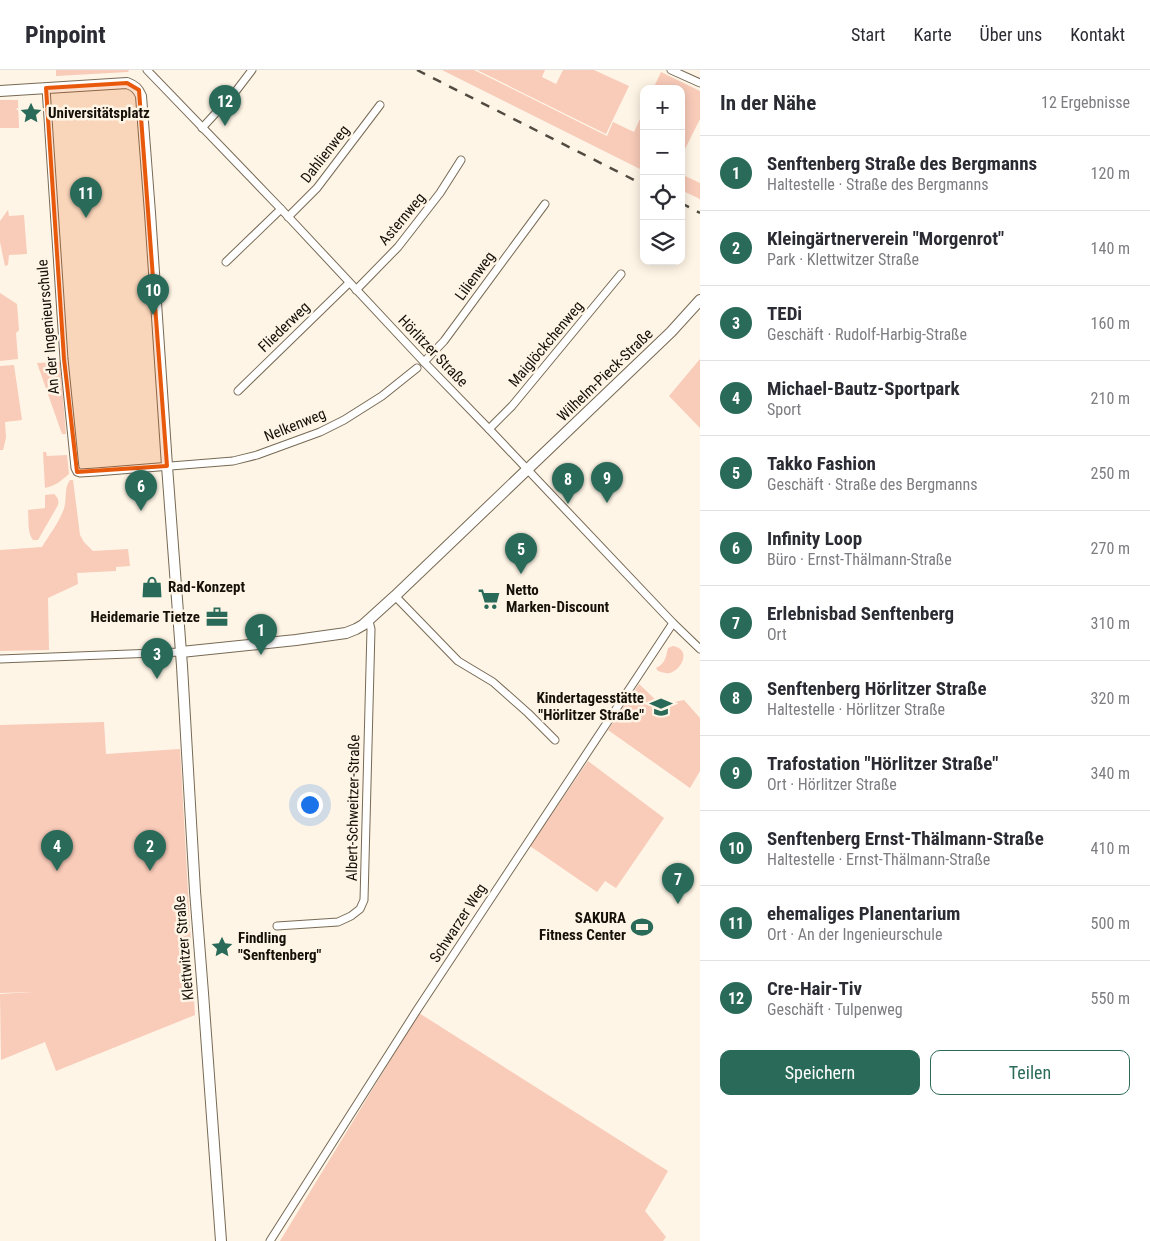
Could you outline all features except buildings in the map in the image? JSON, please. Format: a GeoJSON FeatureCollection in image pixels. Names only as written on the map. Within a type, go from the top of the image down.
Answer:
{"type":"FeatureCollection","features":[{"type":"Feature","properties":{"kind":"main road","name":"Klettwitzer Straße"},"geometry":{"type":"LineString","coordinates":[[46,88],[127,83],[139,90],[142,102],[181,652],[194,892],[221,1241]]}},
{"type":"Feature","properties":{"kind":"main road"},"geometry":{"type":"LineString","coordinates":[[0,90],[46,88]]}},
{"type":"Feature","properties":{"kind":"main road","name":"Wilhelm-Pieck-Straße"},"geometry":{"type":"LineString","coordinates":[[181,652],[346,633],[368,621],[672,332],[700,300]]}},
{"type":"Feature","properties":{"kind":"street","name":"Hörlitzer Straße"},"geometry":{"type":"LineString","coordinates":[[147,70],[700,649]]}},
{"type":"Feature","properties":{"kind":"street"},"geometry":{"type":"LineString","coordinates":[[202,128],[236,91],[252,70]]}},
{"type":"Feature","properties":{"kind":"street"},"geometry":{"type":"LineString","coordinates":[[670,70],[700,83]]}},
{"type":"Feature","properties":{"kind":"street","name":"An der Ingenieurschule"},"geometry":{"type":"LineString","coordinates":[[46,88],[64,359],[75,468],[80,473],[167,466]]}},
{"type":"Feature","properties":{"kind":"street","name":"Dahlienweg"},"geometry":{"type":"LineString","coordinates":[[288,216],[317,188],[380,105]]}},
{"type":"Feature","properties":{"kind":"street","name":"Asternweg"},"geometry":{"type":"LineString","coordinates":[[356,290],[398,248],[440,193],[461,160]]}},
{"type":"Feature","properties":{"kind":"street","name":"Lilienweg"},"geometry":{"type":"LineString","coordinates":[[424,362],[444,341],[545,204]]}},
{"type":"Feature","properties":{"kind":"street"},"geometry":{"type":"LineString","coordinates":[[226,262],[281,209]]}},
{"type":"Feature","properties":{"kind":"street","name":"Maiglöckchenweg"},"geometry":{"type":"LineString","coordinates":[[490,429],[512,406],[621,274]]}},
{"type":"Feature","properties":{"kind":"street","name":"Fliederweg"},"geometry":{"type":"LineString","coordinates":[[238,391],[349,282]]}},
{"type":"Feature","properties":{"kind":"street","name":"Nelkenweg"},"geometry":{"type":"LineString","coordinates":[[167,466],[232,461],[257,455],[320,432],[344,420],[382,396],[417,368]]}},
{"type":"Feature","properties":{"kind":"street"},"geometry":{"type":"LineString","coordinates":[[395,596],[458,661],[493,682],[555,740]]}},
{"type":"Feature","properties":{"kind":"street","name":"Albert-Schweitzer-Straße"},"geometry":{"type":"LineString","coordinates":[[277,926],[338,922],[360,909],[364,900],[371,628],[368,621]]}},
{"type":"Feature","properties":{"kind":"street","name":"Schwarzer Weg"},"geometry":{"type":"LineString","coordinates":[[270,1241],[417,1010],[674,623]]}},
{"type":"Feature","properties":{"kind":"street"},"geometry":{"type":"LineString","coordinates":[[0,659],[181,652]]}},
{"type":"Feature","properties":{"kind":"highlighted area"},"geometry":{"type":"Polygon","coordinates":[[[127,83],[139,90],[167,466],[77,472],[64,359],[46,88],[127,83]]]}},
{"type":"Feature","properties":{"kind":"shaded area"},"geometry":{"type":"Polygon","coordinates":[[[56,70],[129,70],[128,72],[56,76],[56,70]]]}},
{"type":"Feature","properties":{"kind":"shaded area"},"geometry":{"type":"Polygon","coordinates":[[[442,70],[474,70],[607,136],[613,122],[634,132],[640,119],[640,169],[442,70]]]}},
{"type":"Feature","properties":{"kind":"shaded area"},"geometry":{"type":"Polygon","coordinates":[[[477,70],[545,70],[542,77],[556,84],[563,70],[594,70],[629,86],[606,134],[477,70]]]}},
{"type":"Feature","properties":{"kind":"shaded area"},"geometry":{"type":"Polygon","coordinates":[[[661,72],[700,91],[700,119],[685,149],[685,85],[655,85],[661,72]]]}},
{"type":"Feature","properties":{"kind":"shaded area"},"geometry":{"type":"Polygon","coordinates":[[[0,100],[18,100],[19,128],[0,128],[0,100]]]}},
{"type":"Feature","properties":{"kind":"shaded area"},"geometry":{"type":"Polygon","coordinates":[[[685,176],[700,183],[700,199],[685,192],[685,176]]]}},
{"type":"Feature","properties":{"kind":"shaded area"},"geometry":{"type":"Polygon","coordinates":[[[8,210],[9,216],[24,215],[27,254],[9,255],[8,265],[5,266],[0,242],[0,221],[8,210]]]}},
{"type":"Feature","properties":{"kind":"shaded area"},"geometry":{"type":"Polygon","coordinates":[[[0,293],[17,304],[19,330],[16,333],[18,359],[0,361],[0,293]]]}},
{"type":"Feature","properties":{"kind":"shaded area"},"geometry":{"type":"Polygon","coordinates":[[[700,359],[700,428],[669,396],[700,359]]]}},
{"type":"Feature","properties":{"kind":"shaded area"},"geometry":{"type":"Polygon","coordinates":[[[60,362],[66,434],[62,434],[37,363],[60,362]]]}},
{"type":"Feature","properties":{"kind":"shaded area"},"geometry":{"type":"Polygon","coordinates":[[[14,365],[22,420],[5,422],[6,438],[3,450],[0,450],[0,366],[14,365]]]}},
{"type":"Feature","properties":{"kind":"shaded area"},"geometry":{"type":"Polygon","coordinates":[[[43,452],[46,452],[47,456],[67,455],[69,474],[58,483],[45,488],[43,452]]]}},
{"type":"Feature","properties":{"kind":"shaded area"},"geometry":{"type":"Polygon","coordinates":[[[70,480],[73,480],[80,535],[84,542],[93,551],[128,549],[130,566],[116,567],[116,571],[77,573],[78,584],[48,598],[49,650],[0,651],[0,550],[42,547],[63,511],[70,480]]]}},
{"type":"Feature","properties":{"kind":"shaded area"},"geometry":{"type":"Polygon","coordinates":[[[54,494],[58,499],[58,505],[38,540],[33,540],[29,530],[28,510],[45,508],[45,495],[54,494]]]}},
{"type":"Feature","properties":{"kind":"shaded area"},"geometry":{"type":"Polygon","coordinates":[[[673,646],[679,648],[683,655],[678,668],[670,673],[658,671],[656,668],[666,657],[668,648],[673,646]]]}},
{"type":"Feature","properties":{"kind":"shaded area"},"geometry":{"type":"Polygon","coordinates":[[[639,684],[661,705],[684,700],[700,718],[700,771],[690,788],[608,730],[639,684]]]}},
{"type":"Feature","properties":{"kind":"shaded area"},"geometry":{"type":"Polygon","coordinates":[[[104,722],[106,754],[180,749],[195,1015],[56,1071],[45,1042],[1,1060],[0,994],[33,992],[0,993],[0,725],[104,722]]]}},
{"type":"Feature","properties":{"kind":"shaded area"},"geometry":{"type":"Polygon","coordinates":[[[588,761],[664,818],[616,888],[605,881],[597,892],[530,846],[588,761]]]}},
{"type":"Feature","properties":{"kind":"shaded area"},"geometry":{"type":"Polygon","coordinates":[[[419,1013],[668,1171],[645,1211],[666,1237],[663,1241],[280,1241],[419,1013]]]}},
{"type":"Feature","properties":{"kind":"railway"},"geometry":{"type":"LineString","coordinates":[[417,70],[640,183]]}},
{"type":"Feature","properties":{"kind":"railway"},"geometry":{"type":"LineString","coordinates":[[685,205],[700,213]]}},
{"type":"Feature","properties":{"kind":"place","name":"Universitätsplatz"},"geometry":{"type":"Point","coordinates":[31,113]}},
{"type":"Feature","properties":{"kind":"place","name":"Cre-Hair-Tiv"},"geometry":{"type":"Point","coordinates":[225,126]}},
{"type":"Feature","properties":{"kind":"place","name":"ehemaliges Planentarium"},"geometry":{"type":"Point","coordinates":[86,218]}},
{"type":"Feature","properties":{"kind":"place","name":"Senftenberg Ernst-Thälmann-Straße"},"geometry":{"type":"Point","coordinates":[153,315]}},
{"type":"Feature","properties":{"kind":"place","name":"Trafostation \"Hörlitzer Straße\""},"geometry":{"type":"Point","coordinates":[607,503]}},
{"type":"Feature","properties":{"kind":"place","name":"Senftenberg Hörlitzer Straße"},"geometry":{"type":"Point","coordinates":[568,504]}},
{"type":"Feature","properties":{"kind":"place","name":"Infinity Loop"},"geometry":{"type":"Point","coordinates":[141,511]}},
{"type":"Feature","properties":{"kind":"place","name":"Takko Fashion"},"geometry":{"type":"Point","coordinates":[521,574]}},
{"type":"Feature","properties":{"kind":"place","name":"Rad-Konzept"},"geometry":{"type":"Point","coordinates":[152,587]}},
{"type":"Feature","properties":{"kind":"place","name":"Netto Marken-Discount"},"geometry":{"type":"Point","coordinates":[489,599]}},
{"type":"Feature","properties":{"kind":"place","name":"Heidemarie Tietze"},"geometry":{"type":"Point","coordinates":[217,617]}},
{"type":"Feature","properties":{"kind":"place","name":"Senftenberg Straße des Bergmanns"},"geometry":{"type":"Point","coordinates":[261,655]}},
{"type":"Feature","properties":{"kind":"place","name":"TEDi"},"geometry":{"type":"Point","coordinates":[157,679]}},
{"type":"Feature","properties":{"kind":"place","name":"Kindertagesstätte \"Hörlitzer Straße\""},"geometry":{"type":"Point","coordinates":[661,707]}},
{"type":"Feature","properties":{"kind":"place","name":"Michael-Bautz-Sportpark"},"geometry":{"type":"Point","coordinates":[57,871]}},
{"type":"Feature","properties":{"kind":"place","name":"Kleingärtnerverein \"Morgenrot\""},"geometry":{"type":"Point","coordinates":[150,871]}},
{"type":"Feature","properties":{"kind":"place","name":"Erlebnisbad Senftenberg"},"geometry":{"type":"Point","coordinates":[678,904]}},
{"type":"Feature","properties":{"kind":"place","name":"SAKURA Fitness Center"},"geometry":{"type":"Point","coordinates":[642,927]}},
{"type":"Feature","properties":{"kind":"place","name":"Findling \"Senftenberg\""},"geometry":{"type":"Point","coordinates":[222,947]}}]}
